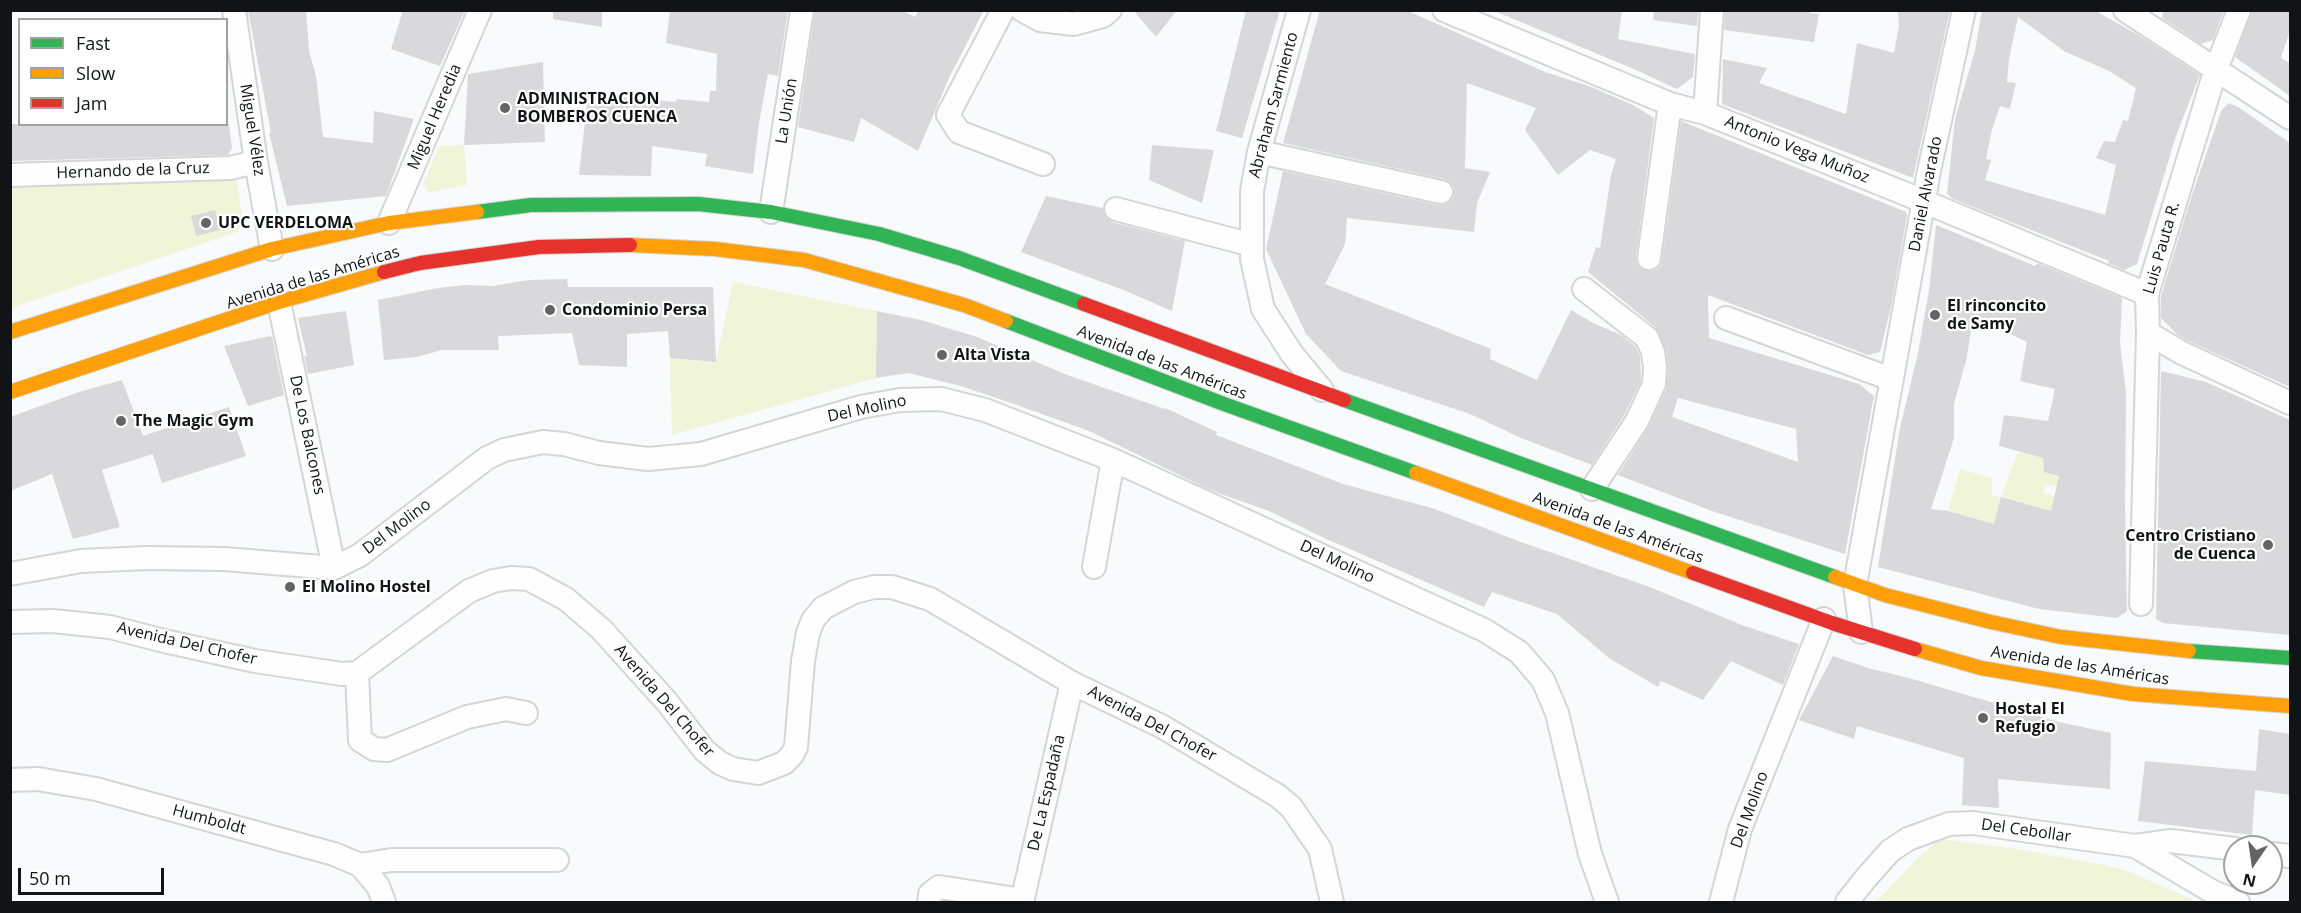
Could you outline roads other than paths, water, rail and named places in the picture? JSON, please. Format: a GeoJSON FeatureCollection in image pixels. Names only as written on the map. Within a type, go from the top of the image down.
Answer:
{"type":"FeatureCollection","features":[{"type":"Feature","properties":{"kind":"main road","name":"Avenida de las Américas"},"geometry":{"type":"LineString","coordinates":[[10,332],[272,249],[389,223],[531,205],[698,204],[771,212],[879,234],[959,258],[1855,585],[1949,612],[2061,637],[2142,647],[2290,658]]}},
{"type":"Feature","properties":{"kind":"main road","name":"Avenida de las Américas"},"geometry":{"type":"LineString","coordinates":[[10,392],[279,302],[344,282],[420,263],[539,248],[636,245],[716,249],[804,260],[964,305],[1224,404],[1861,632],[1981,668],[2133,694],[2290,706]]}},
{"type":"Feature","properties":{"kind":"street","name":"Miguel Vélez"},"geometry":{"type":"LineString","coordinates":[[234,10],[256,162],[272,249]]}},
{"type":"Feature","properties":{"kind":"street","name":"Miguel Heredia"},"geometry":{"type":"LineString","coordinates":[[389,223],[480,10]]}},
{"type":"Feature","properties":{"kind":"street","name":"La Unión"},"geometry":{"type":"LineString","coordinates":[[771,212],[802,10]]}},
{"type":"Feature","properties":{"kind":"street"},"geometry":{"type":"LineString","coordinates":[[1003,10],[948,115],[959,132],[1043,164]]}},
{"type":"Feature","properties":{"kind":"street"},"geometry":{"type":"LineString","coordinates":[[1022,10],[1040,20],[1074,24],[1103,16],[1110,10]]}},
{"type":"Feature","properties":{"kind":"street","name":"Abraham Sarmiento"},"geometry":{"type":"LineString","coordinates":[[1299,10],[1258,152],[1252,191],[1252,259],[1263,309],[1292,354],[1325,393]]}},
{"type":"Feature","properties":{"kind":"street","name":"Antonio Vega Muñoz"},"geometry":{"type":"LineString","coordinates":[[1444,10],[1670,104],[1705,113],[1924,201],[2147,294]]}},
{"type":"Feature","properties":{"kind":"street"},"geometry":{"type":"LineString","coordinates":[[1705,113],[1712,10]]}},
{"type":"Feature","properties":{"kind":"street","name":"Daniel Alvarado"},"geometry":{"type":"LineString","coordinates":[[1861,632],[1855,585],[1924,201],[1965,10]]}},
{"type":"Feature","properties":{"kind":"street"},"geometry":{"type":"LineString","coordinates":[[2125,10],[2290,118]]}},
{"type":"Feature","properties":{"kind":"street","name":"Luis Pauta R."},"geometry":{"type":"LineString","coordinates":[[2141,604],[2147,294],[2216,69],[2239,10]]}},
{"type":"Feature","properties":{"kind":"street"},"geometry":{"type":"LineString","coordinates":[[1649,258],[1670,104]]}},
{"type":"Feature","properties":{"kind":"street"},"geometry":{"type":"LineString","coordinates":[[1258,152],[1441,192]]}},
{"type":"Feature","properties":{"kind":"street","name":"Hernando de la Cruz"},"geometry":{"type":"LineString","coordinates":[[10,175],[230,168],[256,162]]}},
{"type":"Feature","properties":{"kind":"street"},"geometry":{"type":"LineString","coordinates":[[1116,209],[1252,245]]}},
{"type":"Feature","properties":{"kind":"street"},"geometry":{"type":"LineString","coordinates":[[1584,289],[1647,338],[1653,352],[1655,367],[1654,384],[1637,421],[1592,489]]}},
{"type":"Feature","properties":{"kind":"street","name":"De Los Balcones"},"geometry":{"type":"LineString","coordinates":[[279,302],[334,568]]}},
{"type":"Feature","properties":{"kind":"street"},"geometry":{"type":"LineString","coordinates":[[1726,318],[1891,379]]}},
{"type":"Feature","properties":{"kind":"street"},"geometry":{"type":"LineString","coordinates":[[2148,333],[2182,353],[2290,403]]}},
{"type":"Feature","properties":{"kind":"street","name":"Del Molino"},"geometry":{"type":"LineString","coordinates":[[334,568],[360,555],[487,458],[504,450],[543,442],[564,444],[599,453],[648,459],[701,454],[861,407],[900,400],[941,399],[985,410],[1113,460],[1484,630],[1519,652],[1544,680],[1557,713],[1590,854],[1607,903]]}},
{"type":"Feature","properties":{"kind":"street"},"geometry":{"type":"LineString","coordinates":[[1094,567],[1113,460]]}},
{"type":"Feature","properties":{"kind":"street"},"geometry":{"type":"LineString","coordinates":[[10,574],[81,561],[147,558],[224,559],[334,568]]}},
{"type":"Feature","properties":{"kind":"street","name":"Avenida Del Chofer"},"geometry":{"type":"LineString","coordinates":[[10,622],[53,621],[110,627],[255,661],[342,674],[357,673],[469,591],[493,581],[511,578],[529,579],[566,599],[601,629],[667,702],[705,750],[720,763],[734,769],[758,773],[784,763],[796,747],[803,662],[808,633],[813,620],[823,608],[854,592],[874,587],[892,587],[930,599],[1072,683],[1163,727],[1278,796],[1291,807],[1320,849],[1332,903]]}},
{"type":"Feature","properties":{"kind":"street","name":"Del Molino"},"geometry":{"type":"LineString","coordinates":[[1721,903],[1740,829],[1824,619]]}},
{"type":"Feature","properties":{"kind":"street"},"geometry":{"type":"LineString","coordinates":[[357,673],[360,740],[374,749],[387,750],[467,717],[506,709],[526,713]]}},
{"type":"Feature","properties":{"kind":"street","name":"De La Espadaña"},"geometry":{"type":"LineString","coordinates":[[1023,901],[1072,683]]}},
{"type":"Feature","properties":{"kind":"street","name":"Humboldt"},"geometry":{"type":"LineString","coordinates":[[10,780],[38,779],[96,789],[334,854],[360,865],[378,886],[384,903]]}},
{"type":"Feature","properties":{"kind":"street","name":"Del Cebollar"},"geometry":{"type":"LineString","coordinates":[[1847,903],[1890,851],[1908,839],[1949,824],[1973,823],[2134,846],[2171,841],[2223,848]]}},
{"type":"Feature","properties":{"kind":"street"},"geometry":{"type":"LineString","coordinates":[[2134,846],[2213,892],[2238,903]]}},
{"type":"Feature","properties":{"kind":"street"},"geometry":{"type":"LineString","coordinates":[[360,865],[391,860],[557,860]]}},
{"type":"Feature","properties":{"kind":"street"},"geometry":{"type":"LineString","coordinates":[[928,903],[930,894],[939,887],[1023,901]]}},
{"type":"Feature","properties":{"kind":"place","name":"ADMINISTRACION BOMBEROS CUENCA"},"geometry":{"type":"Point","coordinates":[505,108]}},
{"type":"Feature","properties":{"kind":"place","name":"UPC VERDELOMA"},"geometry":{"type":"Point","coordinates":[206,223]}},
{"type":"Feature","properties":{"kind":"place","name":"Condominio Persa"},"geometry":{"type":"Point","coordinates":[550,310]}},
{"type":"Feature","properties":{"kind":"place","name":"El rinconcito de Samy"},"geometry":{"type":"Point","coordinates":[1935,315]}},
{"type":"Feature","properties":{"kind":"place","name":"Alta Vista"},"geometry":{"type":"Point","coordinates":[942,355]}},
{"type":"Feature","properties":{"kind":"place","name":"The Magic Gym"},"geometry":{"type":"Point","coordinates":[121,421]}},
{"type":"Feature","properties":{"kind":"place","name":"Centro Cristiano de Cuenca"},"geometry":{"type":"Point","coordinates":[2268,545]}},
{"type":"Feature","properties":{"kind":"place","name":"El Molino Hostel"},"geometry":{"type":"Point","coordinates":[290,587]}},
{"type":"Feature","properties":{"kind":"place","name":"Hostal El Refugio"},"geometry":{"type":"Point","coordinates":[1983,718]}}]}
